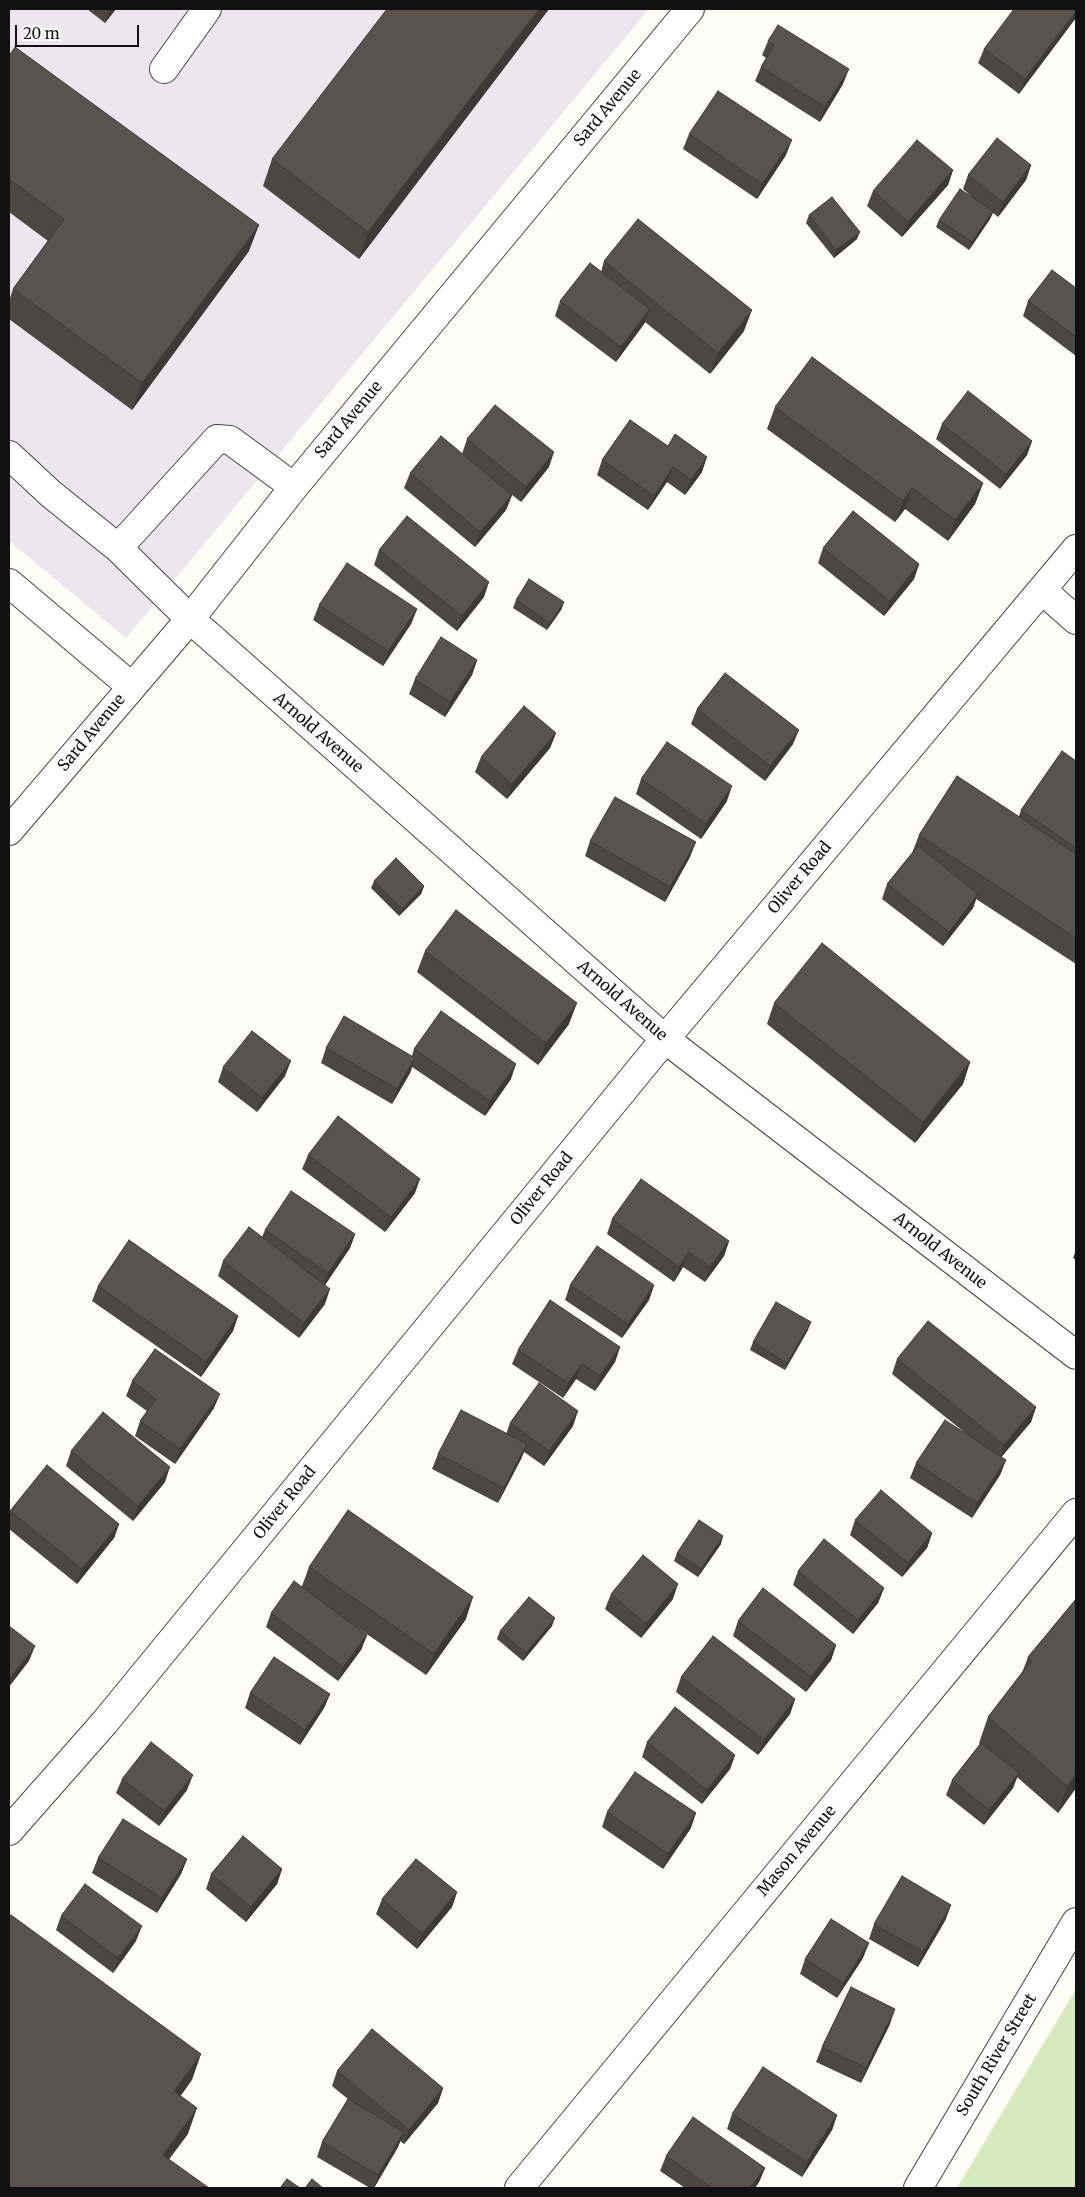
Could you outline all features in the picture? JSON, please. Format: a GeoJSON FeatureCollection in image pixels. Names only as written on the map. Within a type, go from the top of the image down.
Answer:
{"type":"FeatureCollection","features":[{"type":"Feature","properties":{"kind":"street"},"geometry":{"type":"LineString","coordinates":[[164,69],[207,9]]}},
{"type":"Feature","properties":{"kind":"street","name":"Sard Avenue"},"geometry":{"type":"LineString","coordinates":[[9,831],[190,619],[294,487],[690,9]]}},
{"type":"Feature","properties":{"kind":"street"},"geometry":{"type":"LineString","coordinates":[[118,548],[217,439],[230,440],[294,487]]}},
{"type":"Feature","properties":{"kind":"street","name":"Arnold Avenue"},"geometry":{"type":"LineString","coordinates":[[9,455],[50,494],[118,548],[190,619],[665,1040],[1076,1355]]}},
{"type":"Feature","properties":{"kind":"street","name":"Oliver Road"},"geometry":{"type":"LineString","coordinates":[[9,1831],[105,1722],[665,1040],[1076,548]]}},
{"type":"Feature","properties":{"kind":"street"},"geometry":{"type":"LineString","coordinates":[[9,583],[132,687]]}},
{"type":"Feature","properties":{"kind":"street"},"geometry":{"type":"LineString","coordinates":[[1042,590],[1076,620]]}},
{"type":"Feature","properties":{"kind":"street","name":"Mason Avenue"},"geometry":{"type":"LineString","coordinates":[[518,2188],[1076,1513]]}},
{"type":"Feature","properties":{"kind":"street","name":"South River Street"},"geometry":{"type":"LineString","coordinates":[[918,2188],[1076,1922]]}},
{"type":"Feature","properties":{"kind":"shaded area"},"geometry":{"type":"Polygon","coordinates":[[[9,9],[649,9],[126,638],[9,541],[9,9]]]}},
{"type":"Feature","properties":{"kind":"green space"},"geometry":{"type":"Polygon","coordinates":[[[1076,1989],[1076,2188],[957,2188],[1076,1989]]]}},
{"type":"Feature","properties":{"kind":"building"},"geometry":{"type":"Polygon","coordinates":[[[387,9],[539,9],[368,232],[272,159],[387,9]]]}},
{"type":"Feature","properties":{"kind":"building"},"geometry":{"type":"Polygon","coordinates":[[[1014,9],[1076,9],[1025,79],[984,49],[1014,9]]]}},
{"type":"Feature","properties":{"kind":"building"},"geometry":{"type":"Polygon","coordinates":[[[778,25],[849,69],[825,107],[761,67],[774,45],[768,41],[778,25]]]}},
{"type":"Feature","properties":{"kind":"building"},"geometry":{"type":"Polygon","coordinates":[[[15,47],[259,225],[142,383],[13,289],[64,219],[9,179],[9,56],[15,47]]]}},
{"type":"Feature","properties":{"kind":"building"},"geometry":{"type":"Polygon","coordinates":[[[718,91],[792,140],[762,184],[689,134],[718,91]]]}},
{"type":"Feature","properties":{"kind":"building"},"geometry":{"type":"Polygon","coordinates":[[[997,138],[1031,165],[1003,202],[968,175],[997,138]]]}},
{"type":"Feature","properties":{"kind":"building"},"geometry":{"type":"Polygon","coordinates":[[[917,140],[953,170],[908,222],[873,191],[917,140]]]}},
{"type":"Feature","properties":{"kind":"building"},"geometry":{"type":"Polygon","coordinates":[[[960,189],[993,211],[972,242],[939,220],[960,189]]]}},
{"type":"Feature","properties":{"kind":"building"},"geometry":{"type":"Polygon","coordinates":[[[832,197],[860,232],[836,250],[809,215],[832,197]]]}},
{"type":"Feature","properties":{"kind":"building"},"geometry":{"type":"Polygon","coordinates":[[[638,219],[752,310],[718,353],[604,261],[638,219]]]}},
{"type":"Feature","properties":{"kind":"building"},"geometry":{"type":"Polygon","coordinates":[[[590,263],[650,309],[621,347],[560,301],[590,263]]]}},
{"type":"Feature","properties":{"kind":"building"},"geometry":{"type":"Polygon","coordinates":[[[1052,270],[1076,288],[1076,337],[1028,301],[1052,270]]]}},
{"type":"Feature","properties":{"kind":"building"},"geometry":{"type":"Polygon","coordinates":[[[812,357],[983,483],[955,520],[912,488],[903,501],[775,407],[812,357]]]}},
{"type":"Feature","properties":{"kind":"building"},"geometry":{"type":"Polygon","coordinates":[[[968,391],[1032,441],[1006,474],[942,424],[968,391]]]}},
{"type":"Feature","properties":{"kind":"building"},"geometry":{"type":"Polygon","coordinates":[[[495,405],[554,452],[526,487],[467,439],[495,405]]]}},
{"type":"Feature","properties":{"kind":"building"},"geometry":{"type":"Polygon","coordinates":[[[630,420],[668,446],[675,434],[707,457],[691,480],[673,467],[654,496],[602,460],[630,420]]]}},
{"type":"Feature","properties":{"kind":"building"},"geometry":{"type":"Polygon","coordinates":[[[441,436],[512,495],[480,532],[410,473],[441,436]]]}},
{"type":"Feature","properties":{"kind":"building"},"geometry":{"type":"Polygon","coordinates":[[[853,511],[919,564],[890,601],[823,548],[853,511]]]}},
{"type":"Feature","properties":{"kind":"building"},"geometry":{"type":"Polygon","coordinates":[[[407,516],[489,582],[462,616],[379,550],[407,516]]]}},
{"type":"Feature","properties":{"kind":"building"},"geometry":{"type":"Polygon","coordinates":[[[347,563],[417,609],[388,651],[319,605],[347,563]]]}},
{"type":"Feature","properties":{"kind":"building"},"geometry":{"type":"Polygon","coordinates":[[[529,579],[564,602],[550,623],[516,600],[529,579]]]}},
{"type":"Feature","properties":{"kind":"building"},"geometry":{"type":"Polygon","coordinates":[[[441,637],[477,660],[450,702],[415,679],[441,637]]]}},
{"type":"Feature","properties":{"kind":"building"},"geometry":{"type":"Polygon","coordinates":[[[725,673],[799,730],[770,766],[697,709],[725,673]]]}},
{"type":"Feature","properties":{"kind":"building"},"geometry":{"type":"Polygon","coordinates":[[[524,706],[556,733],[512,784],[481,757],[524,706]]]}},
{"type":"Feature","properties":{"kind":"building"},"geometry":{"type":"Polygon","coordinates":[[[667,742],[732,786],[706,824],[641,779],[667,742]]]}},
{"type":"Feature","properties":{"kind":"building"},"geometry":{"type":"Polygon","coordinates":[[[1062,751],[1076,761],[1076,848],[1021,810],[1062,751]]]}},
{"type":"Feature","properties":{"kind":"building"},"geometry":{"type":"Polygon","coordinates":[[[957,776],[1076,854],[1076,938],[919,835],[957,776]]]}},
{"type":"Feature","properties":{"kind":"building"},"geometry":{"type":"Polygon","coordinates":[[[615,797],[696,842],[670,887],[590,841],[615,797]]]}},
{"type":"Feature","properties":{"kind":"building"},"geometry":{"type":"Polygon","coordinates":[[[918,846],[978,894],[949,932],[887,884],[918,846]]]}},
{"type":"Feature","properties":{"kind":"building"},"geometry":{"type":"Polygon","coordinates":[[[396,858],[424,886],[402,909],[374,881],[396,858]]]}},
{"type":"Feature","properties":{"kind":"building"},"geometry":{"type":"Polygon","coordinates":[[[456,910],[577,1003],[546,1043],[425,951],[456,910]]]}},
{"type":"Feature","properties":{"kind":"building"},"geometry":{"type":"Polygon","coordinates":[[[822,943],[970,1062],[923,1122],[774,1003],[822,943]]]}},
{"type":"Feature","properties":{"kind":"building"},"geometry":{"type":"Polygon","coordinates":[[[441,1011],[516,1064],[490,1101],[414,1049],[441,1011]]]}},
{"type":"Feature","properties":{"kind":"building"},"geometry":{"type":"Polygon","coordinates":[[[344,1016],[415,1058],[397,1089],[326,1048],[344,1016]]]}},
{"type":"Feature","properties":{"kind":"building"},"geometry":{"type":"Polygon","coordinates":[[[252,1031],[291,1061],[262,1098],[223,1067],[252,1031]]]}},
{"type":"Feature","properties":{"kind":"building"},"geometry":{"type":"Polygon","coordinates":[[[338,1116],[420,1179],[391,1217],[308,1155],[338,1116]]]}},
{"type":"Feature","properties":{"kind":"building"},"geometry":{"type":"Polygon","coordinates":[[[641,1179],[729,1241],[710,1267],[689,1252],[679,1267],[612,1219],[641,1179]]]}},
{"type":"Feature","properties":{"kind":"building"},"geometry":{"type":"Polygon","coordinates":[[[291,1191],[355,1234],[328,1273],[265,1230],[291,1191]]]}},
{"type":"Feature","properties":{"kind":"building"},"geometry":{"type":"Polygon","coordinates":[[[249,1227],[330,1289],[304,1323],[223,1261],[249,1227]]]}},
{"type":"Feature","properties":{"kind":"building"},"geometry":{"type":"Polygon","coordinates":[[[129,1240],[238,1316],[206,1362],[98,1286],[129,1240]]]}},
{"type":"Feature","properties":{"kind":"building"},"geometry":{"type":"Polygon","coordinates":[[[597,1246],[654,1285],[628,1324],[570,1285],[597,1246]]]}},
{"type":"Feature","properties":{"kind":"building"},"geometry":{"type":"Polygon","coordinates":[[[550,1300],[620,1347],[600,1376],[582,1364],[568,1383],[518,1350],[550,1300]]]}},
{"type":"Feature","properties":{"kind":"building"},"geometry":{"type":"Polygon","coordinates":[[[776,1302],[811,1322],[787,1363],[753,1342],[776,1302]]]}},
{"type":"Feature","properties":{"kind":"building"},"geometry":{"type":"Polygon","coordinates":[[[928,1321],[1036,1407],[1004,1445],[897,1359],[928,1321]]]}},
{"type":"Feature","properties":{"kind":"building"},"geometry":{"type":"Polygon","coordinates":[[[155,1349],[220,1394],[180,1449],[140,1421],[156,1399],[132,1381],[155,1349]]]}},
{"type":"Feature","properties":{"kind":"building"},"geometry":{"type":"Polygon","coordinates":[[[539,1383],[578,1411],[549,1451],[510,1423],[539,1383]]]}},
{"type":"Feature","properties":{"kind":"building"},"geometry":{"type":"Polygon","coordinates":[[[461,1410],[527,1444],[504,1488],[438,1454],[461,1410]]]}},
{"type":"Feature","properties":{"kind":"building"},"geometry":{"type":"Polygon","coordinates":[[[103,1412],[170,1467],[138,1506],[71,1451],[103,1412]]]}},
{"type":"Feature","properties":{"kind":"building"},"geometry":{"type":"Polygon","coordinates":[[[945,1420],[1006,1460],[977,1503],[916,1463],[945,1420]]]}},
{"type":"Feature","properties":{"kind":"building"},"geometry":{"type":"Polygon","coordinates":[[[47,1465],[119,1524],[82,1569],[10,1511],[47,1465]]]}},
{"type":"Feature","properties":{"kind":"building"},"geometry":{"type":"Polygon","coordinates":[[[881,1490],[932,1533],[908,1563],[855,1520],[881,1490]]]}},
{"type":"Feature","properties":{"kind":"building"},"geometry":{"type":"Polygon","coordinates":[[[348,1510],[473,1597],[434,1654],[309,1567],[348,1510]]]}},
{"type":"Feature","properties":{"kind":"building"},"geometry":{"type":"Polygon","coordinates":[[[699,1520],[723,1536],[701,1569],[677,1553],[699,1520]]]}},
{"type":"Feature","properties":{"kind":"building"},"geometry":{"type":"Polygon","coordinates":[[[824,1539],[884,1588],[858,1620],[798,1571],[824,1539]]]}},
{"type":"Feature","properties":{"kind":"building"},"geometry":{"type":"Polygon","coordinates":[[[643,1555],[678,1584],[646,1624],[611,1594],[643,1555]]]}},
{"type":"Feature","properties":{"kind":"building"},"geometry":{"type":"Polygon","coordinates":[[[294,1581],[367,1635],[343,1667],[271,1613],[294,1581]]]}},
{"type":"Feature","properties":{"kind":"building"},"geometry":{"type":"Polygon","coordinates":[[[763,1588],[836,1645],[811,1677],[738,1621],[763,1588]]]}},
{"type":"Feature","properties":{"kind":"building"},"geometry":{"type":"Polygon","coordinates":[[[529,1597],[555,1618],[526,1653],[500,1631],[529,1597]]]}},
{"type":"Feature","properties":{"kind":"building"},"geometry":{"type":"Polygon","coordinates":[[[1076,1599],[1076,1774],[1067,1786],[988,1717],[1031,1661],[1028,1657],[1076,1599]]]}},
{"type":"Feature","properties":{"kind":"building"},"geometry":{"type":"Polygon","coordinates":[[[9,1626],[35,1646],[9,1679],[9,1626]]]}},
{"type":"Feature","properties":{"kind":"building"},"geometry":{"type":"Polygon","coordinates":[[[713,1636],[795,1699],[764,1740],[681,1677],[713,1636]]]}},
{"type":"Feature","properties":{"kind":"building"},"geometry":{"type":"Polygon","coordinates":[[[274,1657],[330,1694],[305,1730],[250,1693],[274,1657]]]}},
{"type":"Feature","properties":{"kind":"building"},"geometry":{"type":"Polygon","coordinates":[[[675,1707],[735,1755],[707,1790],[647,1742],[675,1707]]]}},
{"type":"Feature","properties":{"kind":"building"},"geometry":{"type":"Polygon","coordinates":[[[151,1742],[193,1775],[164,1811],[122,1779],[151,1742]]]}},
{"type":"Feature","properties":{"kind":"building"},"geometry":{"type":"Polygon","coordinates":[[[981,1743],[1019,1773],[989,1810],[952,1780],[981,1743]]]}},
{"type":"Feature","properties":{"kind":"building"},"geometry":{"type":"Polygon","coordinates":[[[635,1772],[696,1813],[668,1854],[607,1812],[635,1772]]]}},
{"type":"Feature","properties":{"kind":"building"},"geometry":{"type":"Polygon","coordinates":[[[123,1819],[187,1859],[162,1898],[98,1858],[123,1819]]]}},
{"type":"Feature","properties":{"kind":"building"},"geometry":{"type":"Polygon","coordinates":[[[243,1836],[282,1869],[251,1907],[211,1874],[243,1836]]]}},
{"type":"Feature","properties":{"kind":"building"},"geometry":{"type":"Polygon","coordinates":[[[416,1859],[457,1892],[422,1934],[382,1899],[416,1859]]]}},
{"type":"Feature","properties":{"kind":"building"},"geometry":{"type":"Polygon","coordinates":[[[902,1876],[951,1905],[923,1952],[874,1924],[902,1876]]]}},
{"type":"Feature","properties":{"kind":"building"},"geometry":{"type":"Polygon","coordinates":[[[85,1884],[142,1926],[118,1958],[61,1916],[85,1884]]]}},
{"type":"Feature","properties":{"kind":"building"},"geometry":{"type":"Polygon","coordinates":[[[11,1915],[201,2054],[174,2091],[197,2108],[163,2155],[209,2188],[9,2188],[9,1919],[11,1915]]]}},
{"type":"Feature","properties":{"kind":"building"},"geometry":{"type":"Polygon","coordinates":[[[831,1919],[869,1943],[843,1983],[805,1959],[831,1919]]]}},
{"type":"Feature","properties":{"kind":"building"},"geometry":{"type":"Polygon","coordinates":[[[851,1987],[895,2009],[866,2068],[822,2047],[851,1987]]]}},
{"type":"Feature","properties":{"kind":"building"},"geometry":{"type":"Polygon","coordinates":[[[372,2029],[443,2088],[409,2130],[337,2071],[372,2029]]]}},
{"type":"Feature","properties":{"kind":"building"},"geometry":{"type":"Polygon","coordinates":[[[763,2067],[837,2115],[807,2162],[732,2114],[763,2067]]]}},
{"type":"Feature","properties":{"kind":"building"},"geometry":{"type":"Polygon","coordinates":[[[348,2099],[404,2132],[378,2175],[322,2142],[348,2099]]]}},
{"type":"Feature","properties":{"kind":"building"},"geometry":{"type":"Polygon","coordinates":[[[693,2117],[765,2168],[750,2188],[712,2188],[666,2156],[693,2117]]]}},
{"type":"Feature","properties":{"kind":"building"},"geometry":{"type":"Polygon","coordinates":[[[287,2179],[300,2188],[280,2188],[287,2179]]]}},
{"type":"Feature","properties":{"kind":"building"},"geometry":{"type":"Polygon","coordinates":[[[312,2179],[323,2188],[305,2188],[312,2179]]]}}]}
